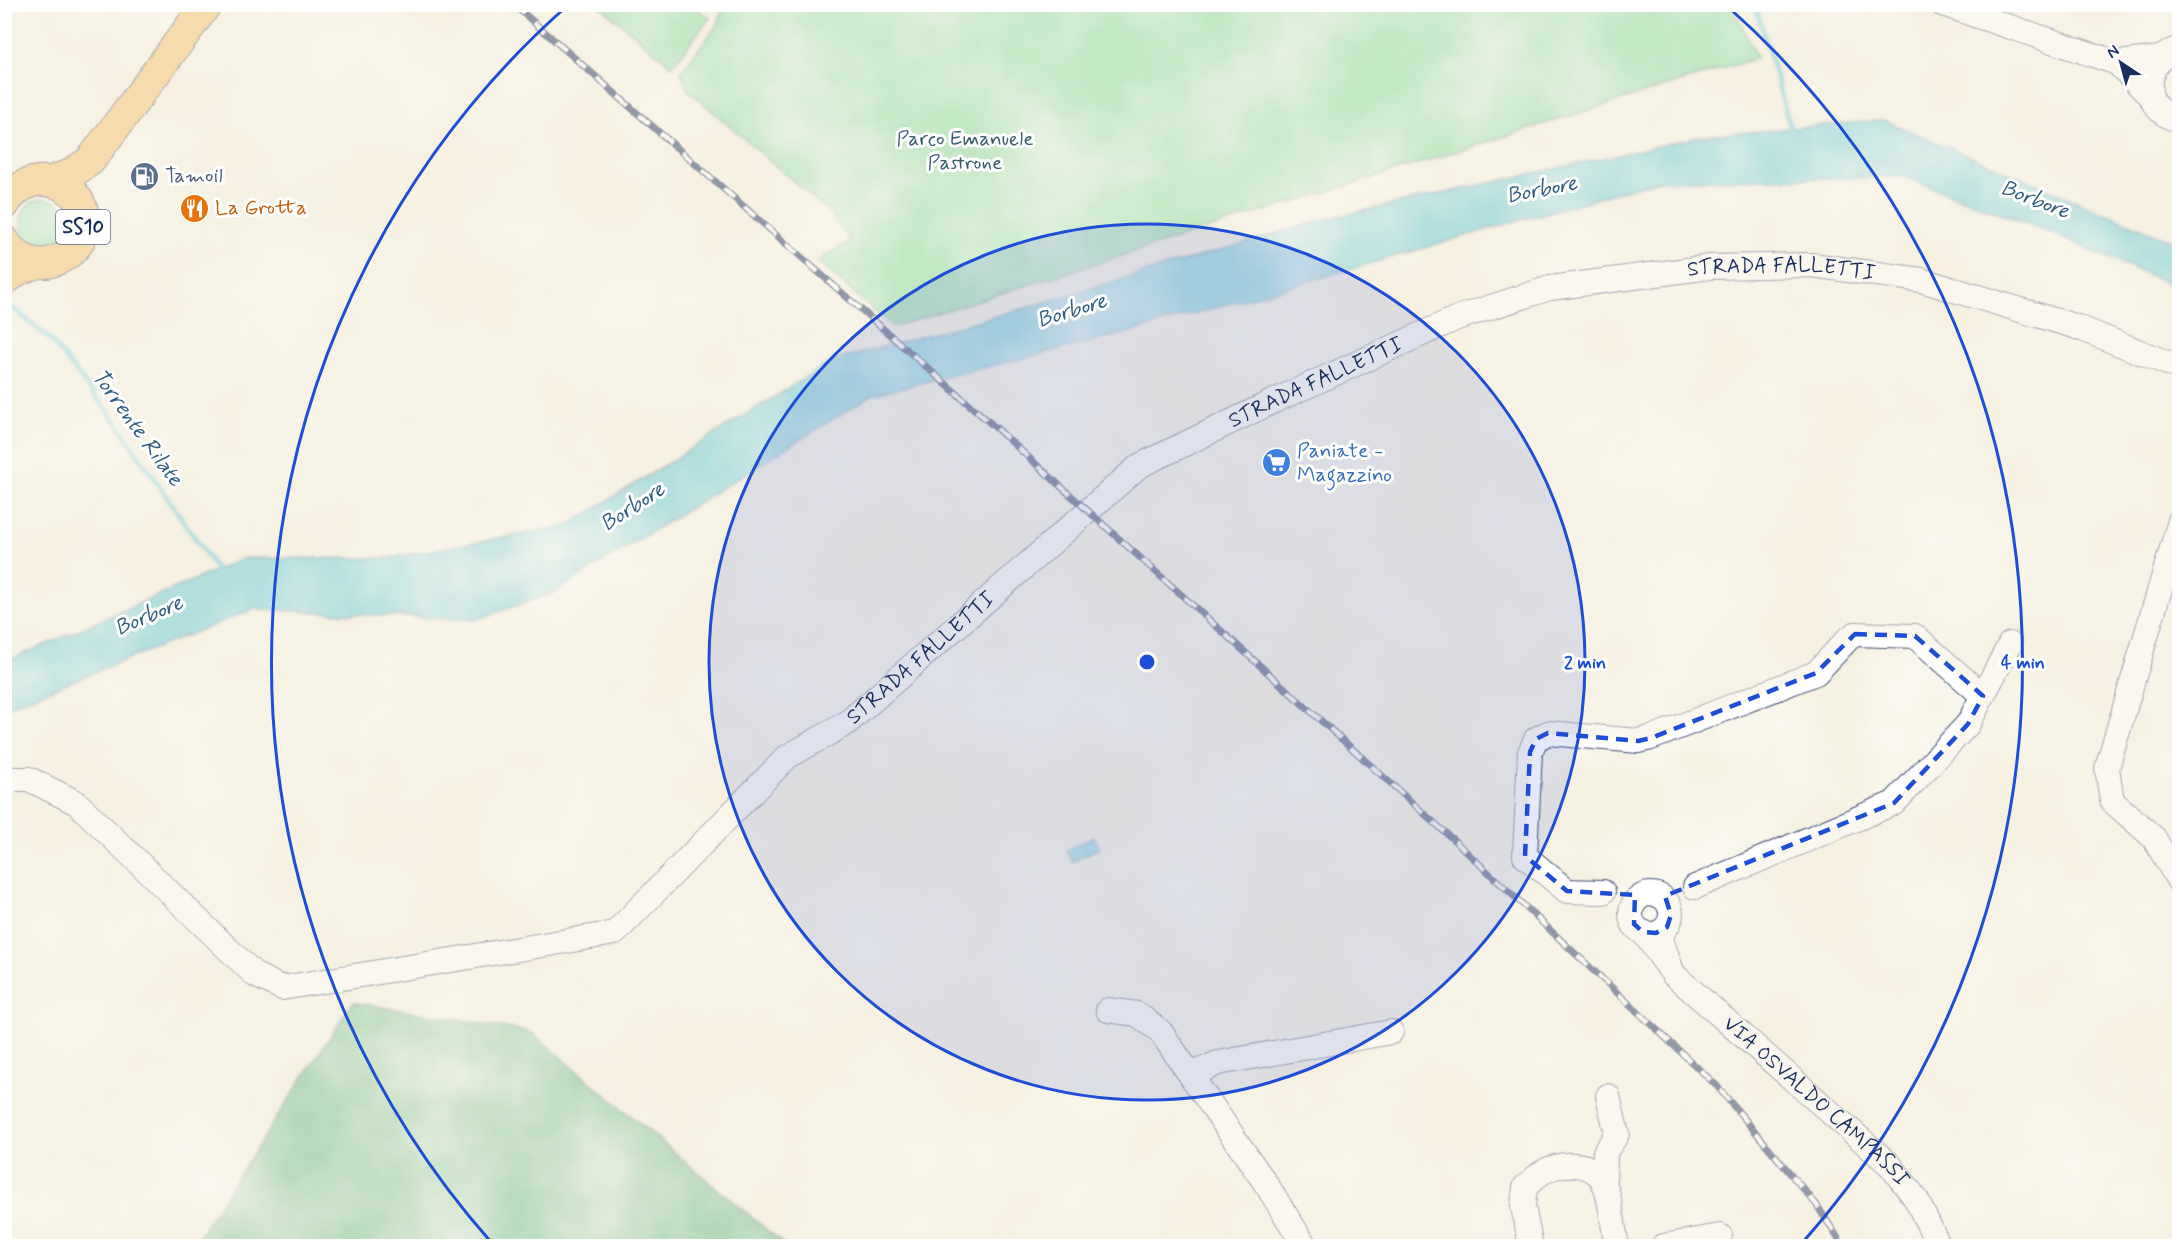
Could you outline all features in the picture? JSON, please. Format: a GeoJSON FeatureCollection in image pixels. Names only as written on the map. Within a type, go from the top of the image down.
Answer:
{"type":"FeatureCollection","features":[{"type":"Feature","properties":{"kind":"main road","name":"SS10"},"geometry":{"type":"LineString","coordinates":[[51,182],[69,175],[90,160],[207,4]]}},
{"type":"Feature","properties":{"kind":"main road","name":"SS10"},"geometry":{"type":"LineString","coordinates":[[79,202],[90,160]]}},
{"type":"Feature","properties":{"kind":"main road","name":"SS10"},"geometry":{"type":"LineString","coordinates":[[9,194],[28,183],[40,180],[51,182],[68,189],[79,202],[84,219],[83,232],[78,244],[58,261],[46,264],[14,254]]}},
{"type":"Feature","properties":{"kind":"main road","name":"SS10"},"geometry":{"type":"LineString","coordinates":[[4,280],[18,270],[14,254]]}},
{"type":"Feature","properties":{"kind":"street"},"geometry":{"type":"LineString","coordinates":[[1942,4],[2116,63],[2151,97],[2164,114],[2180,120]]}},
{"type":"Feature","properties":{"kind":"street"},"geometry":{"type":"LineString","coordinates":[[2116,63],[2172,49]]}},
{"type":"Feature","properties":{"kind":"street"},"geometry":{"type":"LineString","coordinates":[[2151,97],[2150,76],[2154,66],[2172,49]]}},
{"type":"Feature","properties":{"kind":"street","name":"STRADA FALLETTI"},"geometry":{"type":"LineString","coordinates":[[4,779],[28,779],[76,803],[255,975],[282,988],[615,933],[787,757],[847,723],[1139,466],[1274,401],[1457,318],[1550,288],[1710,267],[1812,266],[1921,280],[2077,327],[2180,368]]}},
{"type":"Feature","properties":{"kind":"street"},"geometry":{"type":"LineString","coordinates":[[2180,521],[2107,768],[2112,801],[2154,838],[2180,883]]}},
{"type":"Feature","properties":{"kind":"street"},"geometry":{"type":"LineString","coordinates":[[1983,696],[1915,636],[1855,634],[1816,673],[1651,738],[1638,741],[1548,733],[1536,739],[1530,752],[1526,856],[1568,891],[1603,892],[1652,914],[1695,887],[1894,803],[1968,724],[1983,696],[2010,644]]}},
{"type":"Feature","properties":{"kind":"street","name":"VIA OSVALDO CAMPASSI"},"geometry":{"type":"LineString","coordinates":[[1652,914],[1673,974],[1890,1165],[1917,1199],[1939,1246]]}},
{"type":"Feature","properties":{"kind":"street"},"geometry":{"type":"LineString","coordinates":[[1108,1010],[1137,1014],[1160,1031],[1266,1184],[1305,1246]]}},
{"type":"Feature","properties":{"kind":"street"},"geometry":{"type":"LineString","coordinates":[[1191,1076],[1218,1063],[1391,1032]]}},
{"type":"Feature","properties":{"kind":"street"},"geometry":{"type":"LineString","coordinates":[[1608,1096],[1617,1134],[1605,1152],[1604,1183],[1617,1246]]}},
{"type":"Feature","properties":{"kind":"street"},"geometry":{"type":"LineString","coordinates":[[1531,1246],[1523,1207],[1525,1187],[1542,1172],[1564,1164],[1587,1167],[1598,1173],[1604,1183]]}},
{"type":"Feature","properties":{"kind":"street"},"geometry":{"type":"LineString","coordinates":[[1663,1246],[1720,1236]]}},
{"type":"Feature","properties":{"kind":"highlighted area"},"geometry":{"type":"Polygon","coordinates":[[[1855,634],[1915,636],[1983,696],[1968,724],[1894,803],[1665,896],[1671,915],[1667,927],[1656,933],[1643,932],[1634,924],[1635,895],[1567,891],[1525,856],[1530,752],[1536,739],[1548,733],[1638,741],[1651,738],[1816,673],[1855,634]]]}},
{"type":"Feature","properties":{"kind":"green space"},"geometry":{"type":"Polygon","coordinates":[[[599,5],[692,5],[710,18],[672,66],[599,5]]]}},
{"type":"Feature","properties":{"kind":"green space","name":"Parco Emanuele Pastrone"},"geometry":{"type":"Polygon","coordinates":[[[724,5],[1732,5],[1757,58],[893,327],[817,261],[850,241],[828,211],[688,90],[681,72],[718,24],[724,5]]]}},
{"type":"Feature","properties":{"kind":"green space"},"geometry":{"type":"Polygon","coordinates":[[[44,199],[60,206],[67,222],[60,238],[44,245],[28,238],[21,222],[28,206],[44,199]]]}},
{"type":"Feature","properties":{"kind":"green space"},"geometry":{"type":"Polygon","coordinates":[[[353,1002],[531,1032],[786,1246],[192,1246],[353,1002]]]}},
{"type":"Feature","properties":{"kind":"water","name":"Borbore"},"geometry":{"type":"Polygon","coordinates":[[[1884,120],[2179,244],[2179,288],[2049,232],[1905,177],[1657,181],[1132,332],[872,395],[553,593],[475,620],[254,609],[5,708],[5,662],[244,558],[389,558],[567,526],[832,361],[1028,307],[1326,219],[1703,136],[1884,120]]]}},
{"type":"Feature","properties":{"kind":"water"},"geometry":{"type":"Polygon","coordinates":[[[1094,836],[1100,848],[1072,862],[1066,850],[1094,836]]]}},
{"type":"Feature","properties":{"kind":"waterway"},"geometry":{"type":"LineString","coordinates":[[1755,4],[1792,133]]}},
{"type":"Feature","properties":{"kind":"waterway","name":"Torrente Rilate"},"geometry":{"type":"LineString","coordinates":[[7,303],[49,338],[116,422],[220,575]]}},
{"type":"Feature","properties":{"kind":"railway"},"geometry":{"type":"LineString","coordinates":[[513,4],[996,428],[1458,844],[1716,1085],[1816,1204],[1843,1246]]}},
{"type":"Feature","properties":{"kind":"place","name":"Tamoil"},"geometry":{"type":"Point","coordinates":[144,176]}},
{"type":"Feature","properties":{"kind":"place","name":"La Grotta"},"geometry":{"type":"Point","coordinates":[194,208]}},
{"type":"Feature","properties":{"kind":"place","name":"Paniate - Magazzino"},"geometry":{"type":"Point","coordinates":[1276,463]}}]}
